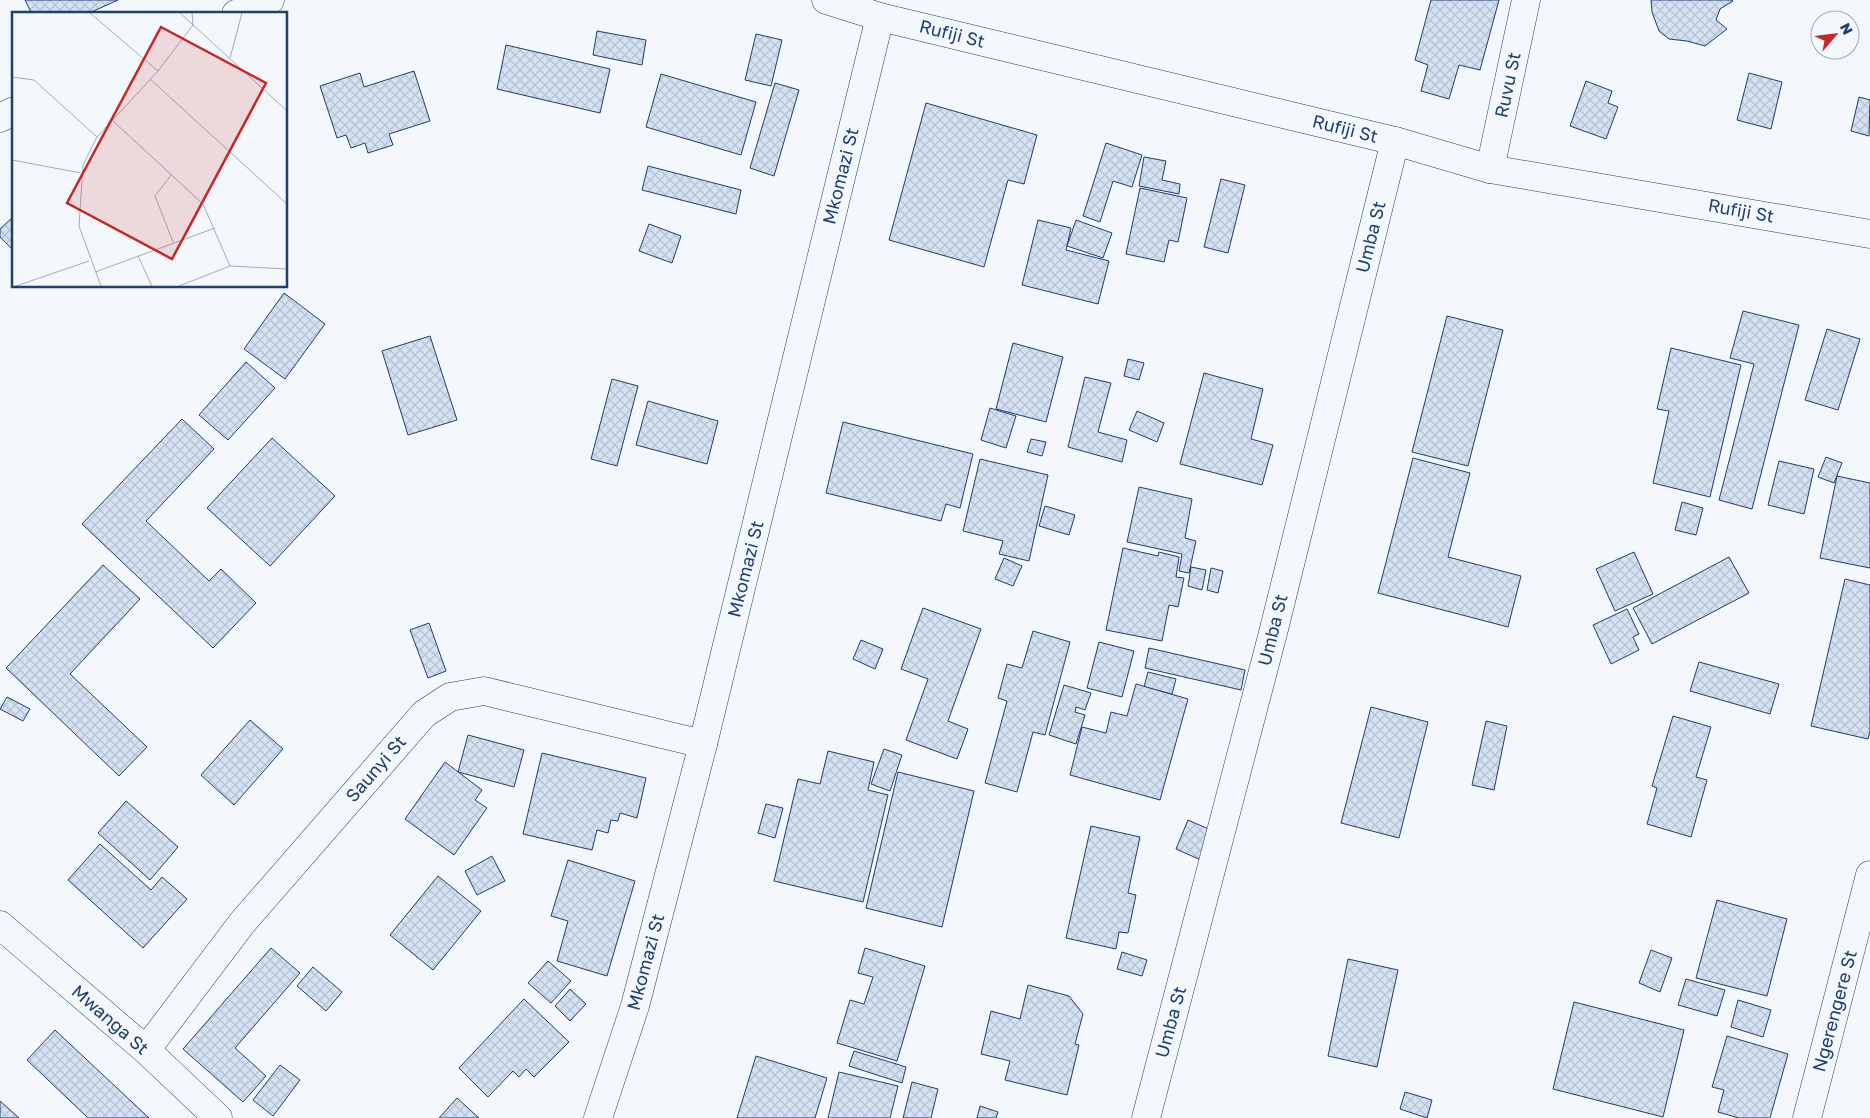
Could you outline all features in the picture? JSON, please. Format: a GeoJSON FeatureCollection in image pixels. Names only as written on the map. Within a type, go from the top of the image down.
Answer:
{"type":"FeatureCollection","features":[{"type":"Feature","properties":{"kind":"street"},"geometry":{"type":"LineString","coordinates":[[241,12],[270,0]]}},
{"type":"Feature","properties":{"kind":"street","name":"Rufiji St"},"geometry":{"type":"LineString","coordinates":[[826,0],[880,17],[1395,141],[1490,169],[1870,234]]}},
{"type":"Feature","properties":{"kind":"street","name":"Ruvu St"},"geometry":{"type":"LineString","coordinates":[[1490,169],[1526,0]]}},
{"type":"Feature","properties":{"kind":"street","name":"Mkomazi St"},"geometry":{"type":"LineString","coordinates":[[598,1118],[635,1006],[703,744],[880,17]]}},
{"type":"Feature","properties":{"kind":"street"},"geometry":{"type":"LineString","coordinates":[[0,118],[12,112]]}},
{"type":"Feature","properties":{"kind":"street","name":"Umba St"},"geometry":{"type":"LineString","coordinates":[[1146,1118],[1273,633],[1395,141]]}},
{"type":"Feature","properties":{"kind":"street","name":"Saunyi St"},"geometry":{"type":"LineString","coordinates":[[146,1050],[248,916],[424,714],[450,698],[484,691],[703,744]]}},
{"type":"Feature","properties":{"kind":"street","name":"Ngerengere St"},"geometry":{"type":"LineString","coordinates":[[1807,1118],[1870,875]]}},
{"type":"Feature","properties":{"kind":"street","name":"Mwanga St"},"geometry":{"type":"LineString","coordinates":[[0,926],[146,1050],[218,1118]]}},
{"type":"Feature","properties":{"kind":"building"},"geometry":{"type":"Polygon","coordinates":[[[25,0],[118,0],[91,12],[31,12],[25,0]]]}},
{"type":"Feature","properties":{"kind":"building"},"geometry":{"type":"Polygon","coordinates":[[[1431,0],[1499,0],[1480,70],[1459,65],[1449,99],[1421,91],[1428,65],[1415,60],[1431,0]]]}},
{"type":"Feature","properties":{"kind":"building"},"geometry":{"type":"Polygon","coordinates":[[[1651,0],[1733,1],[1720,9],[1716,20],[1727,29],[1705,46],[1669,39],[1659,31],[1652,12],[1651,0]]]}},
{"type":"Feature","properties":{"kind":"building"},"geometry":{"type":"Polygon","coordinates":[[[597,31],[646,40],[642,65],[593,55],[597,31]]]}},
{"type":"Feature","properties":{"kind":"building"},"geometry":{"type":"Polygon","coordinates":[[[756,34],[782,40],[771,86],[745,80],[756,34]]]}},
{"type":"Feature","properties":{"kind":"building"},"geometry":{"type":"Polygon","coordinates":[[[506,45],[610,69],[600,113],[497,89],[506,45]]]}},
{"type":"Feature","properties":{"kind":"building"},"geometry":{"type":"Polygon","coordinates":[[[414,71],[430,121],[389,134],[393,145],[368,153],[365,143],[351,148],[346,135],[337,138],[320,86],[360,73],[364,87],[414,71]]]}},
{"type":"Feature","properties":{"kind":"building"},"geometry":{"type":"Polygon","coordinates":[[[1749,73],[1782,82],[1771,129],[1737,120],[1749,73]]]}},
{"type":"Feature","properties":{"kind":"building"},"geometry":{"type":"Polygon","coordinates":[[[661,74],[756,102],[741,155],[646,127],[661,74]]]}},
{"type":"Feature","properties":{"kind":"building"},"geometry":{"type":"Polygon","coordinates":[[[1586,81],[1612,91],[1608,103],[1618,107],[1606,139],[1570,126],[1586,81]]]}},
{"type":"Feature","properties":{"kind":"building"},"geometry":{"type":"Polygon","coordinates":[[[775,83],[799,90],[774,176],[750,168],[775,83]]]}},
{"type":"Feature","properties":{"kind":"building"},"geometry":{"type":"Polygon","coordinates":[[[1859,97],[1870,100],[1869,136],[1851,131],[1859,97]]]}},
{"type":"Feature","properties":{"kind":"building"},"geometry":{"type":"Polygon","coordinates":[[[926,103],[1037,135],[1024,184],[1008,180],[984,267],[889,240],[926,103]]]}},
{"type":"Feature","properties":{"kind":"building"},"geometry":{"type":"Polygon","coordinates":[[[1106,143],[1142,155],[1132,187],[1113,181],[1100,222],[1083,216],[1106,143]]]}},
{"type":"Feature","properties":{"kind":"building"},"geometry":{"type":"Polygon","coordinates":[[[1144,157],[1166,161],[1162,180],[1180,184],[1179,194],[1139,186],[1144,157]]]}},
{"type":"Feature","properties":{"kind":"building"},"geometry":{"type":"Polygon","coordinates":[[[648,166],[741,190],[736,214],[642,190],[648,166]]]}},
{"type":"Feature","properties":{"kind":"building"},"geometry":{"type":"Polygon","coordinates":[[[1221,179],[1245,185],[1228,253],[1204,247],[1221,179]]]}},
{"type":"Feature","properties":{"kind":"building"},"geometry":{"type":"Polygon","coordinates":[[[1140,188],[1187,198],[1178,242],[1169,240],[1164,262],[1126,254],[1140,188]]]}},
{"type":"Feature","properties":{"kind":"building"},"geometry":{"type":"Polygon","coordinates":[[[12,218],[12,249],[0,237],[0,229],[12,218]]]}},
{"type":"Feature","properties":{"kind":"building"},"geometry":{"type":"Polygon","coordinates":[[[1038,220],[1071,228],[1066,250],[1109,261],[1098,304],[1022,285],[1038,220]]]}},
{"type":"Feature","properties":{"kind":"building"},"geometry":{"type":"Polygon","coordinates":[[[1076,220],[1112,233],[1103,258],[1067,246],[1076,220]]]}},
{"type":"Feature","properties":{"kind":"building"},"geometry":{"type":"Polygon","coordinates":[[[649,224],[681,236],[672,263],[639,251],[649,224]]]}},
{"type":"Feature","properties":{"kind":"building"},"geometry":{"type":"Polygon","coordinates":[[[284,293],[325,324],[285,379],[244,349],[284,293]]]}},
{"type":"Feature","properties":{"kind":"building"},"geometry":{"type":"Polygon","coordinates":[[[1743,311],[1799,325],[1752,509],[1719,500],[1754,364],[1730,358],[1743,311]]]}},
{"type":"Feature","properties":{"kind":"building"},"geometry":{"type":"Polygon","coordinates":[[[1447,316],[1503,330],[1468,466],[1412,452],[1447,316]]]}},
{"type":"Feature","properties":{"kind":"building"},"geometry":{"type":"Polygon","coordinates":[[[1827,329],[1860,339],[1838,410],[1805,400],[1827,329]]]}},
{"type":"Feature","properties":{"kind":"building"},"geometry":{"type":"Polygon","coordinates":[[[430,336],[457,420],[408,435],[382,351],[430,336]]]}},
{"type":"Feature","properties":{"kind":"building"},"geometry":{"type":"Polygon","coordinates":[[[1013,343],[1063,357],[1046,422],[996,409],[1013,343]]]}},
{"type":"Feature","properties":{"kind":"building"},"geometry":{"type":"Polygon","coordinates":[[[1671,348],[1741,365],[1710,497],[1653,483],[1669,411],[1657,409],[1671,348]]]}},
{"type":"Feature","properties":{"kind":"building"},"geometry":{"type":"Polygon","coordinates":[[[1128,359],[1144,363],[1139,380],[1124,376],[1128,359]]]}},
{"type":"Feature","properties":{"kind":"building"},"geometry":{"type":"Polygon","coordinates":[[[246,362],[275,388],[228,440],[199,415],[246,362]]]}},
{"type":"Feature","properties":{"kind":"building"},"geometry":{"type":"Polygon","coordinates":[[[1204,373],[1263,389],[1251,439],[1273,445],[1262,485],[1180,464],[1204,373]]]}},
{"type":"Feature","properties":{"kind":"building"},"geometry":{"type":"Polygon","coordinates":[[[1085,377],[1111,383],[1098,432],[1127,440],[1122,462],[1068,447],[1085,377]]]}},
{"type":"Feature","properties":{"kind":"building"},"geometry":{"type":"Polygon","coordinates":[[[612,379],[638,386],[617,466],[591,459],[612,379]]]}},
{"type":"Feature","properties":{"kind":"building"},"geometry":{"type":"Polygon","coordinates":[[[648,401],[718,421],[707,464],[636,445],[648,401]]]}},
{"type":"Feature","properties":{"kind":"building"},"geometry":{"type":"Polygon","coordinates":[[[990,408],[1016,416],[1006,448],[981,440],[990,408]]]}},
{"type":"Feature","properties":{"kind":"building"},"geometry":{"type":"Polygon","coordinates":[[[1137,411],[1164,423],[1157,442],[1129,430],[1137,411]]]}},
{"type":"Feature","properties":{"kind":"building"},"geometry":{"type":"Polygon","coordinates":[[[182,419],[214,449],[146,521],[209,581],[221,569],[256,603],[213,648],[82,524],[182,419]]]}},
{"type":"Feature","properties":{"kind":"building"},"geometry":{"type":"Polygon","coordinates":[[[843,422],[973,454],[960,508],[946,504],[941,521],[826,493],[843,422]]]}},
{"type":"Feature","properties":{"kind":"building"},"geometry":{"type":"Polygon","coordinates":[[[272,438],[335,496],[270,566],[207,508],[272,438]]]}},
{"type":"Feature","properties":{"kind":"building"},"geometry":{"type":"Polygon","coordinates":[[[1031,439],[1046,442],[1042,456],[1027,452],[1031,439]]]}},
{"type":"Feature","properties":{"kind":"building"},"geometry":{"type":"Polygon","coordinates":[[[1826,457],[1842,463],[1834,483],[1818,477],[1826,457]]]}},
{"type":"Feature","properties":{"kind":"building"},"geometry":{"type":"Polygon","coordinates":[[[1413,458],[1470,473],[1448,557],[1521,576],[1508,627],[1378,593],[1413,458]]]}},
{"type":"Feature","properties":{"kind":"building"},"geometry":{"type":"Polygon","coordinates":[[[980,459],[1048,475],[1029,561],[999,554],[1003,541],[963,531],[980,459]]]}},
{"type":"Feature","properties":{"kind":"building"},"geometry":{"type":"Polygon","coordinates":[[[1779,461],[1814,469],[1804,514],[1768,505],[1779,461]]]}},
{"type":"Feature","properties":{"kind":"building"},"geometry":{"type":"Polygon","coordinates":[[[1837,476],[1870,483],[1870,568],[1820,558],[1837,476]]]}},
{"type":"Feature","properties":{"kind":"building"},"geometry":{"type":"Polygon","coordinates":[[[1139,487],[1192,499],[1185,538],[1196,541],[1189,573],[1179,571],[1182,554],[1127,542],[1139,487]]]}},
{"type":"Feature","properties":{"kind":"building"},"geometry":{"type":"Polygon","coordinates":[[[1682,502],[1703,508],[1696,535],[1675,530],[1682,502]]]}},
{"type":"Feature","properties":{"kind":"building"},"geometry":{"type":"Polygon","coordinates":[[[1045,506],[1075,515],[1069,535],[1039,526],[1045,506]]]}},
{"type":"Feature","properties":{"kind":"building"},"geometry":{"type":"Polygon","coordinates":[[[1123,548],[1158,556],[1159,552],[1179,557],[1176,577],[1184,578],[1178,607],[1169,605],[1162,641],[1106,630],[1123,548]]]}},
{"type":"Feature","properties":{"kind":"building"},"geometry":{"type":"Polygon","coordinates":[[[1634,552],[1653,594],[1615,611],[1596,569],[1634,552]]]}},
{"type":"Feature","properties":{"kind":"building"},"geometry":{"type":"Polygon","coordinates":[[[1729,557],[1749,593],[1652,644],[1633,608],[1729,557]]]}},
{"type":"Feature","properties":{"kind":"building"},"geometry":{"type":"Polygon","coordinates":[[[1004,558],[1022,566],[1013,586],[995,579],[1004,558]]]}},
{"type":"Feature","properties":{"kind":"building"},"geometry":{"type":"Polygon","coordinates":[[[103,565],[140,599],[70,674],[147,747],[119,776],[6,668],[103,565]]]}},
{"type":"Feature","properties":{"kind":"building"},"geometry":{"type":"Polygon","coordinates":[[[1191,567],[1206,570],[1202,590],[1188,586],[1191,567]]]}},
{"type":"Feature","properties":{"kind":"building"},"geometry":{"type":"Polygon","coordinates":[[[1211,568],[1223,571],[1218,593],[1207,590],[1211,568]]]}},
{"type":"Feature","properties":{"kind":"building"},"geometry":{"type":"Polygon","coordinates":[[[1845,579],[1870,585],[1870,731],[1868,739],[1811,726],[1845,579]]]}},
{"type":"Feature","properties":{"kind":"building"},"geometry":{"type":"Polygon","coordinates":[[[923,608],[981,629],[948,721],[968,729],[957,759],[906,740],[928,679],[901,669],[923,608]]]}},
{"type":"Feature","properties":{"kind":"building"},"geometry":{"type":"Polygon","coordinates":[[[1627,609],[1639,634],[1633,637],[1639,650],[1611,664],[1593,625],[1627,609]]]}},
{"type":"Feature","properties":{"kind":"building"},"geometry":{"type":"Polygon","coordinates":[[[429,623],[446,671],[428,678],[410,630],[429,623]]]}},
{"type":"Feature","properties":{"kind":"building"},"geometry":{"type":"Polygon","coordinates":[[[1033,631],[1070,642],[1045,735],[1033,732],[1017,792],[985,783],[1007,701],[998,698],[1007,664],[1022,668],[1033,631]]]}},
{"type":"Feature","properties":{"kind":"building"},"geometry":{"type":"Polygon","coordinates":[[[861,640],[883,649],[875,669],[853,659],[861,640]]]}},
{"type":"Feature","properties":{"kind":"building"},"geometry":{"type":"Polygon","coordinates":[[[1099,642],[1134,651],[1122,697],[1087,688],[1099,642]]]}},
{"type":"Feature","properties":{"kind":"building"},"geometry":{"type":"Polygon","coordinates":[[[1149,648],[1245,670],[1241,690],[1145,668],[1149,648]]]}},
{"type":"Feature","properties":{"kind":"building"},"geometry":{"type":"Polygon","coordinates":[[[1699,662],[1779,684],[1770,714],[1690,691],[1699,662]]]}},
{"type":"Feature","properties":{"kind":"building"},"geometry":{"type":"Polygon","coordinates":[[[1148,672],[1176,679],[1172,694],[1144,687],[1148,672]]]}},
{"type":"Feature","properties":{"kind":"building"},"geometry":{"type":"Polygon","coordinates":[[[1136,684],[1188,699],[1160,800],[1070,775],[1082,727],[1106,733],[1111,712],[1127,716],[1136,684]]]}},
{"type":"Feature","properties":{"kind":"building"},"geometry":{"type":"Polygon","coordinates":[[[1064,685],[1091,693],[1085,710],[1076,707],[1075,712],[1085,715],[1076,744],[1049,735],[1064,685]]]}},
{"type":"Feature","properties":{"kind":"building"},"geometry":{"type":"Polygon","coordinates":[[[7,697],[30,709],[23,721],[0,709],[7,697]]]}},
{"type":"Feature","properties":{"kind":"building"},"geometry":{"type":"Polygon","coordinates":[[[1371,707],[1428,722],[1399,838],[1341,823],[1371,707]]]}},
{"type":"Feature","properties":{"kind":"building"},"geometry":{"type":"Polygon","coordinates":[[[1673,716],[1711,727],[1696,777],[1707,780],[1691,837],[1647,824],[1657,788],[1652,786],[1673,716]]]}},
{"type":"Feature","properties":{"kind":"building"},"geometry":{"type":"Polygon","coordinates":[[[250,720],[283,749],[234,805],[201,775],[250,720]]]}},
{"type":"Feature","properties":{"kind":"building"},"geometry":{"type":"Polygon","coordinates":[[[1486,721],[1507,726],[1494,790],[1472,785],[1486,721]]]}},
{"type":"Feature","properties":{"kind":"building"},"geometry":{"type":"Polygon","coordinates":[[[468,735],[524,750],[514,787],[458,772],[468,735]]]}},
{"type":"Feature","properties":{"kind":"building"},"geometry":{"type":"Polygon","coordinates":[[[884,749],[902,755],[890,791],[871,784],[884,749]]]}},
{"type":"Feature","properties":{"kind":"building"},"geometry":{"type":"Polygon","coordinates":[[[828,751],[874,762],[868,790],[888,795],[863,902],[774,881],[798,779],[820,784],[828,751]]]}},
{"type":"Feature","properties":{"kind":"building"},"geometry":{"type":"Polygon","coordinates":[[[542,753],[646,778],[637,818],[620,813],[618,821],[611,820],[608,833],[597,830],[592,850],[523,834],[542,753]]]}},
{"type":"Feature","properties":{"kind":"building"},"geometry":{"type":"Polygon","coordinates":[[[445,762],[482,790],[475,800],[487,808],[454,855],[405,819],[445,762]]]}},
{"type":"Feature","properties":{"kind":"building"},"geometry":{"type":"Polygon","coordinates":[[[898,772],[974,791],[942,927],[866,908],[898,772]]]}},
{"type":"Feature","properties":{"kind":"building"},"geometry":{"type":"Polygon","coordinates":[[[126,801],[178,847],[150,880],[98,833],[126,801]]]}},
{"type":"Feature","properties":{"kind":"building"},"geometry":{"type":"Polygon","coordinates":[[[766,804],[783,808],[775,838],[758,833],[766,804]]]}},
{"type":"Feature","properties":{"kind":"building"},"geometry":{"type":"Polygon","coordinates":[[[1188,820],[1213,831],[1201,860],[1176,849],[1188,820]]]}},
{"type":"Feature","properties":{"kind":"building"},"geometry":{"type":"Polygon","coordinates":[[[1091,826],[1140,837],[1128,893],[1136,895],[1128,933],[1119,932],[1116,949],[1066,938],[1091,826]]]}},
{"type":"Feature","properties":{"kind":"building"},"geometry":{"type":"Polygon","coordinates":[[[100,844],[151,890],[162,877],[187,899],[143,948],[68,880],[100,844]]]}},
{"type":"Feature","properties":{"kind":"building"},"geometry":{"type":"Polygon","coordinates":[[[492,856],[505,881],[477,895],[465,871],[492,856]]]}},
{"type":"Feature","properties":{"kind":"building"},"geometry":{"type":"Polygon","coordinates":[[[568,860],[635,881],[607,976],[557,961],[568,921],[551,916],[568,860]]]}},
{"type":"Feature","properties":{"kind":"building"},"geometry":{"type":"Polygon","coordinates":[[[438,876],[481,911],[433,970],[390,935],[438,876]]]}},
{"type":"Feature","properties":{"kind":"building"},"geometry":{"type":"Polygon","coordinates":[[[1717,900],[1787,919],[1767,996],[1696,978],[1717,900]]]}},
{"type":"Feature","properties":{"kind":"building"},"geometry":{"type":"Polygon","coordinates":[[[271,948],[300,973],[235,1048],[266,1076],[243,1102],[183,1049],[271,948]]]}},
{"type":"Feature","properties":{"kind":"building"},"geometry":{"type":"Polygon","coordinates":[[[865,948],[925,966],[897,1061],[837,1043],[850,1000],[864,1004],[873,977],[858,973],[865,948]]]}},
{"type":"Feature","properties":{"kind":"building"},"geometry":{"type":"Polygon","coordinates":[[[1651,950],[1672,958],[1660,992],[1639,983],[1651,950]]]}},
{"type":"Feature","properties":{"kind":"building"},"geometry":{"type":"Polygon","coordinates":[[[1122,952],[1147,960],[1142,976],[1117,969],[1122,952]]]}},
{"type":"Feature","properties":{"kind":"building"},"geometry":{"type":"Polygon","coordinates":[[[1348,959],[1398,970],[1377,1067],[1328,1056],[1348,959]]]}},
{"type":"Feature","properties":{"kind":"building"},"geometry":{"type":"Polygon","coordinates":[[[548,961],[571,981],[551,1003],[528,983],[548,961]]]}},
{"type":"Feature","properties":{"kind":"building"},"geometry":{"type":"Polygon","coordinates":[[[313,967],[342,992],[326,1011],[297,986],[313,967]]]}},
{"type":"Feature","properties":{"kind":"building"},"geometry":{"type":"Polygon","coordinates":[[[1686,979],[1725,990],[1717,1016],[1678,1005],[1686,979]]]}},
{"type":"Feature","properties":{"kind":"building"},"geometry":{"type":"Polygon","coordinates":[[[1028,985],[1069,996],[1083,1014],[1075,1044],[1079,1045],[1067,1095],[1005,1080],[1010,1061],[981,1054],[991,1011],[1020,1019],[1028,985]]]}},
{"type":"Feature","properties":{"kind":"building"},"geometry":{"type":"Polygon","coordinates":[[[570,989],[586,1004],[570,1021],[555,1006],[570,989]]]}},
{"type":"Feature","properties":{"kind":"building"},"geometry":{"type":"Polygon","coordinates":[[[524,999],[569,1042],[534,1077],[526,1069],[519,1077],[513,1071],[488,1097],[459,1068],[524,999]]]}},
{"type":"Feature","properties":{"kind":"building"},"geometry":{"type":"Polygon","coordinates":[[[1738,1000],[1771,1010],[1763,1037],[1731,1027],[1738,1000]]]}},
{"type":"Feature","properties":{"kind":"building"},"geometry":{"type":"Polygon","coordinates":[[[1574,1002],[1684,1030],[1663,1117],[1553,1089],[1574,1002]]]}},
{"type":"Feature","properties":{"kind":"building"},"geometry":{"type":"Polygon","coordinates":[[[55,1030],[149,1118],[88,1118],[27,1060],[55,1030]]]}},
{"type":"Feature","properties":{"kind":"building"},"geometry":{"type":"Polygon","coordinates":[[[1727,1036],[1788,1054],[1770,1118],[1739,1118],[1718,1112],[1724,1090],[1712,1087],[1727,1036]]]}},
{"type":"Feature","properties":{"kind":"building"},"geometry":{"type":"Polygon","coordinates":[[[854,1051],[906,1067],[902,1083],[849,1066],[854,1051]]]}},
{"type":"Feature","properties":{"kind":"building"},"geometry":{"type":"Polygon","coordinates":[[[756,1056],[827,1078],[815,1118],[737,1118],[756,1056]]]}},
{"type":"Feature","properties":{"kind":"building"},"geometry":{"type":"Polygon","coordinates":[[[280,1065],[300,1080],[273,1116],[253,1100],[280,1065]]]}},
{"type":"Feature","properties":{"kind":"building"},"geometry":{"type":"Polygon","coordinates":[[[839,1072],[898,1086],[890,1118],[828,1118],[839,1072]]]}},
{"type":"Feature","properties":{"kind":"building"},"geometry":{"type":"Polygon","coordinates":[[[912,1082],[938,1089],[931,1118],[903,1118],[912,1082]]]}},
{"type":"Feature","properties":{"kind":"building"},"geometry":{"type":"Polygon","coordinates":[[[1405,1092],[1432,1100],[1427,1118],[1400,1109],[1405,1092]]]}},
{"type":"Feature","properties":{"kind":"building"},"geometry":{"type":"Polygon","coordinates":[[[457,1098],[479,1118],[439,1118],[457,1098]]]}},
{"type":"Feature","properties":{"kind":"building"},"geometry":{"type":"Polygon","coordinates":[[[0,1101],[19,1118],[0,1118],[0,1101]]]}},
{"type":"Feature","properties":{"kind":"building"},"geometry":{"type":"Polygon","coordinates":[[[980,1106],[998,1112],[996,1118],[977,1118],[980,1106]]]}}]}
